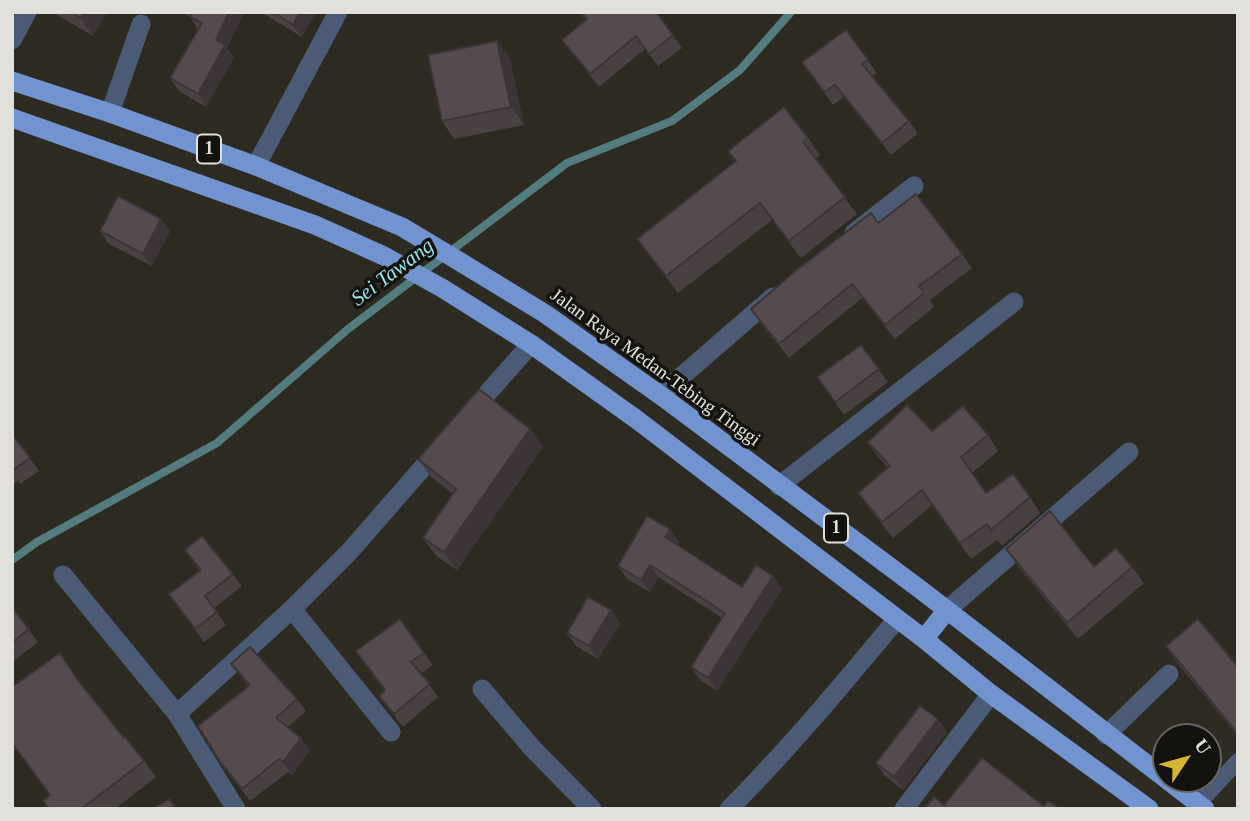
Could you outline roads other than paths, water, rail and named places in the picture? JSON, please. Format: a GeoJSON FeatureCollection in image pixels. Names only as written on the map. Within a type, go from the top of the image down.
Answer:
{"type":"FeatureCollection","features":[{"type":"Feature","properties":{"kind":"highway","name":"Jalan Raya Medan-Tebing Tinggi"},"geometry":{"type":"LineString","coordinates":[[12,81],[256,166],[402,227],[544,313],[660,395],[947,610],[1106,735],[1202,806]]}},
{"type":"Feature","properties":{"kind":"highway","name":"1"},"geometry":{"type":"LineString","coordinates":[[12,118],[315,225],[384,256],[442,288],[531,344],[636,419],[991,694],[1149,809]]}},
{"type":"Feature","properties":{"kind":"highway"},"geometry":{"type":"LineString","coordinates":[[923,639],[947,610]]}},
{"type":"Feature","properties":{"kind":"street"},"geometry":{"type":"LineString","coordinates":[[12,40],[27,12]]}},
{"type":"Feature","properties":{"kind":"street"},"geometry":{"type":"LineString","coordinates":[[256,166],[338,12]]}},
{"type":"Feature","properties":{"kind":"street"},"geometry":{"type":"LineString","coordinates":[[110,113],[141,24]]}},
{"type":"Feature","properties":{"kind":"street"},"geometry":{"type":"LineString","coordinates":[[842,242],[914,186]]}},
{"type":"Feature","properties":{"kind":"street"},"geometry":{"type":"LineString","coordinates":[[660,395],[791,282]]}},
{"type":"Feature","properties":{"kind":"street"},"geometry":{"type":"LineString","coordinates":[[779,486],[1014,302]]}},
{"type":"Feature","properties":{"kind":"street"},"geometry":{"type":"LineString","coordinates":[[177,714],[292,609],[350,551],[531,344]]}},
{"type":"Feature","properties":{"kind":"street"},"geometry":{"type":"LineString","coordinates":[[947,610],[1129,452]]}},
{"type":"Feature","properties":{"kind":"street"},"geometry":{"type":"LineString","coordinates":[[63,575],[177,714],[236,809]]}},
{"type":"Feature","properties":{"kind":"street"},"geometry":{"type":"LineString","coordinates":[[292,609],[391,732]]}},
{"type":"Feature","properties":{"kind":"street"},"geometry":{"type":"LineString","coordinates":[[729,809],[761,778],[897,619]]}},
{"type":"Feature","properties":{"kind":"street"},"geometry":{"type":"LineString","coordinates":[[1106,735],[1169,674]]}},
{"type":"Feature","properties":{"kind":"street"},"geometry":{"type":"LineString","coordinates":[[482,690],[533,749],[592,809]]}},
{"type":"Feature","properties":{"kind":"street"},"geometry":{"type":"LineString","coordinates":[[904,809],[991,694]]}},
{"type":"Feature","properties":{"kind":"lane"},"geometry":{"type":"LineString","coordinates":[[1202,806],[1238,761]]}},
{"type":"Feature","properties":{"kind":"waterway","name":"Sei Tawang"},"geometry":{"type":"LineString","coordinates":[[12,560],[37,542],[217,443],[348,329],[567,163],[672,121],[740,70],[791,12]]}}]}
